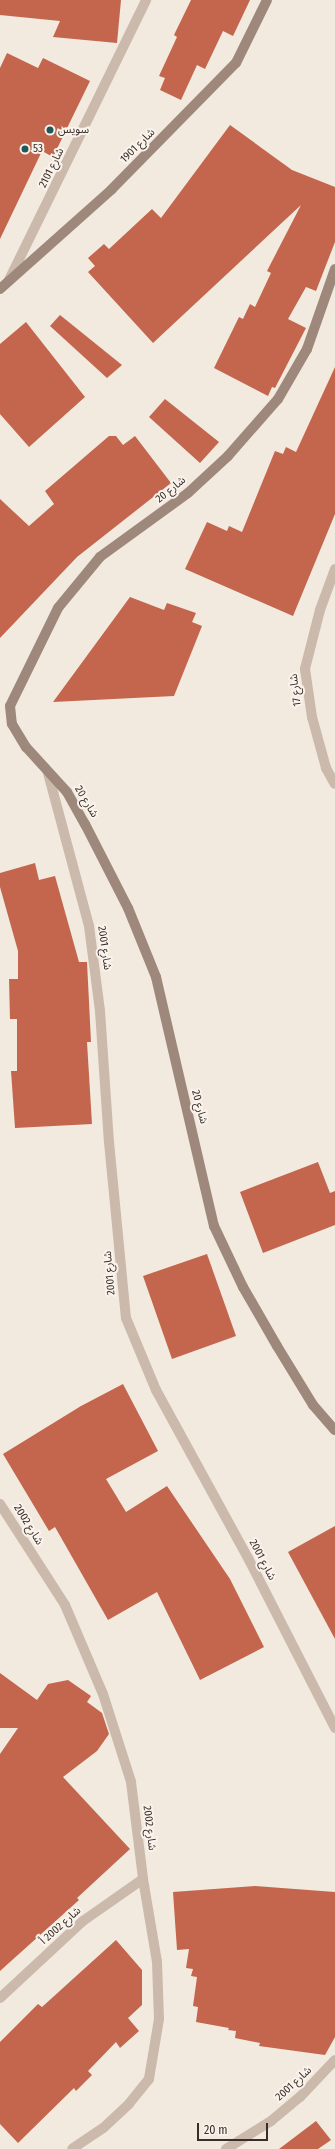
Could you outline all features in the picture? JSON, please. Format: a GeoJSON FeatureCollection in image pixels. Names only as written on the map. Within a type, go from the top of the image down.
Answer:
{"type":"FeatureCollection","features":[{"type":"Feature","properties":{"kind":"street","name":"شارع 2101"},"geometry":{"type":"LineString","coordinates":[[9,281],[146,0]]}},
{"type":"Feature","properties":{"kind":"street","name":"شارع 1901"},"geometry":{"type":"LineString","coordinates":[[0,289],[111,190],[236,63],[267,0]]}},
{"type":"Feature","properties":{"kind":"street","name":"شارع 20"},"geometry":{"type":"LineString","coordinates":[[335,269],[307,349],[267,414],[228,456],[188,493],[100,557],[58,608],[10,706],[12,724],[26,747],[48,773],[67,792],[85,824],[128,908],[156,977],[214,1226],[243,1287],[277,1346],[313,1405],[335,1430]]}},
{"type":"Feature","properties":{"kind":"street","name":"شارع 17"},"geometry":{"type":"LineString","coordinates":[[335,569],[320,610],[305,669],[312,717],[326,768],[335,784]]}},
{"type":"Feature","properties":{"kind":"street","name":"شارع 2001"},"geometry":{"type":"LineString","coordinates":[[48,773],[90,926],[100,1011],[108,1142],[126,1318],[156,1390],[248,1558],[335,1728]]}},
{"type":"Feature","properties":{"kind":"street","name":"شارع 2002"},"geometry":{"type":"LineString","coordinates":[[0,1504],[65,1605],[103,1694],[131,1782],[143,1879],[156,1955],[159,2012],[149,2079],[129,2104],[103,2128],[72,2149]]}},
{"type":"Feature","properties":{"kind":"street","name":"شارع 2002 أ"},"geometry":{"type":"LineString","coordinates":[[0,1998],[83,1921],[143,1879]]}},
{"type":"Feature","properties":{"kind":"street","name":"شارع 2001"},"geometry":{"type":"LineString","coordinates":[[226,2149],[271,2121],[300,2097],[335,2060]]}},
{"type":"Feature","properties":{"kind":"building"},"geometry":{"type":"Polygon","coordinates":[[[0,0],[121,0],[117,43],[53,37],[60,21],[0,15],[0,0]]]}},
{"type":"Feature","properties":{"kind":"building"},"geometry":{"type":"Polygon","coordinates":[[[191,0],[250,0],[233,36],[223,31],[205,69],[197,65],[181,100],[160,90],[165,78],[159,76],[177,37],[174,35],[191,0]]]}},
{"type":"Feature","properties":{"kind":"building"},"geometry":{"type":"Polygon","coordinates":[[[7,53],[38,68],[43,58],[90,81],[53,157],[42,151],[0,239],[0,68],[7,53]]]}},
{"type":"Feature","properties":{"kind":"building"},"geometry":{"type":"Polygon","coordinates":[[[230,125],[292,170],[335,187],[335,242],[316,291],[306,287],[288,319],[306,328],[275,388],[272,387],[268,396],[214,368],[239,317],[243,319],[250,304],[255,307],[271,273],[267,271],[301,205],[153,343],[88,272],[95,266],[88,258],[104,244],[109,249],[152,209],[161,218],[230,125]]]}},
{"type":"Feature","properties":{"kind":"building"},"geometry":{"type":"Polygon","coordinates":[[[60,315],[122,365],[107,378],[50,326],[60,315]]]}},
{"type":"Feature","properties":{"kind":"building"},"geometry":{"type":"Polygon","coordinates":[[[26,322],[85,397],[29,447],[0,414],[0,344],[26,322]]]}},
{"type":"Feature","properties":{"kind":"building"},"geometry":{"type":"Polygon","coordinates":[[[335,367],[335,514],[293,616],[185,569],[207,522],[227,531],[229,526],[242,532],[275,451],[283,454],[286,447],[296,452],[335,367]]]}},
{"type":"Feature","properties":{"kind":"building"},"geometry":{"type":"Polygon","coordinates":[[[165,399],[219,442],[200,463],[149,417],[165,399]]]}},
{"type":"Feature","properties":{"kind":"building"},"geometry":{"type":"Polygon","coordinates":[[[109,436],[116,436],[123,445],[135,436],[171,483],[77,557],[0,638],[0,499],[29,526],[54,504],[45,491],[109,436]]]}},
{"type":"Feature","properties":{"kind":"building"},"geometry":{"type":"Polygon","coordinates":[[[130,597],[164,610],[167,603],[196,613],[192,622],[202,626],[174,696],[53,702],[130,597]]]}},
{"type":"Feature","properties":{"kind":"building"},"geometry":{"type":"Polygon","coordinates":[[[35,863],[39,880],[55,876],[79,962],[87,962],[91,1042],[87,1042],[92,1124],[15,1128],[11,1071],[17,1071],[17,1019],[10,1019],[9,979],[18,979],[18,951],[0,887],[0,873],[35,863]]]}},
{"type":"Feature","properties":{"kind":"building"},"geometry":{"type":"Polygon","coordinates":[[[318,1162],[330,1193],[335,1191],[335,1225],[263,1253],[240,1192],[318,1162]]]}},
{"type":"Feature","properties":{"kind":"building"},"geometry":{"type":"Polygon","coordinates":[[[207,1254],[236,1336],[172,1359],[143,1276],[207,1254]]]}},
{"type":"Feature","properties":{"kind":"building"},"geometry":{"type":"Polygon","coordinates":[[[123,1384],[158,1451],[106,1479],[126,1512],[167,1486],[230,1579],[264,1647],[200,1680],[157,1592],[108,1620],[55,1527],[49,1531],[3,1454],[81,1406],[123,1384]]]}},
{"type":"Feature","properties":{"kind":"building"},"geometry":{"type":"Polygon","coordinates":[[[335,1526],[335,1639],[288,1552],[335,1526]]]}},
{"type":"Feature","properties":{"kind":"building"},"geometry":{"type":"Polygon","coordinates":[[[0,1673],[37,1700],[48,1684],[68,1680],[91,1696],[87,1702],[102,1713],[109,1734],[97,1751],[63,1777],[130,1849],[77,1898],[79,1900],[0,1971],[0,1754],[18,1728],[0,1728],[0,1673]]]}},
{"type":"Feature","properties":{"kind":"building"},"geometry":{"type":"Polygon","coordinates":[[[255,1886],[335,1892],[335,2037],[325,2055],[259,2046],[260,2043],[235,2038],[236,2031],[228,2030],[229,2028],[196,2022],[198,2007],[193,2006],[197,1977],[191,1976],[193,1969],[186,1968],[189,1949],[177,1950],[173,1892],[255,1886]]]}},
{"type":"Feature","properties":{"kind":"building"},"geometry":{"type":"Polygon","coordinates":[[[116,1940],[142,1970],[142,2005],[128,2018],[139,2031],[120,2048],[116,2042],[88,2071],[92,2075],[76,2091],[74,2088],[18,2143],[0,2124],[0,2042],[38,2004],[42,2007],[116,1940]]]}},
{"type":"Feature","properties":{"kind":"building"},"geometry":{"type":"Polygon","coordinates":[[[316,2121],[331,2140],[318,2149],[279,2149],[316,2121]]]}},
{"type":"Feature","properties":{"kind":"place","name":"سويس"},"geometry":{"type":"Point","coordinates":[50,130]}},
{"type":"Feature","properties":{"kind":"place","name":"53"},"geometry":{"type":"Point","coordinates":[25,149]}}]}
